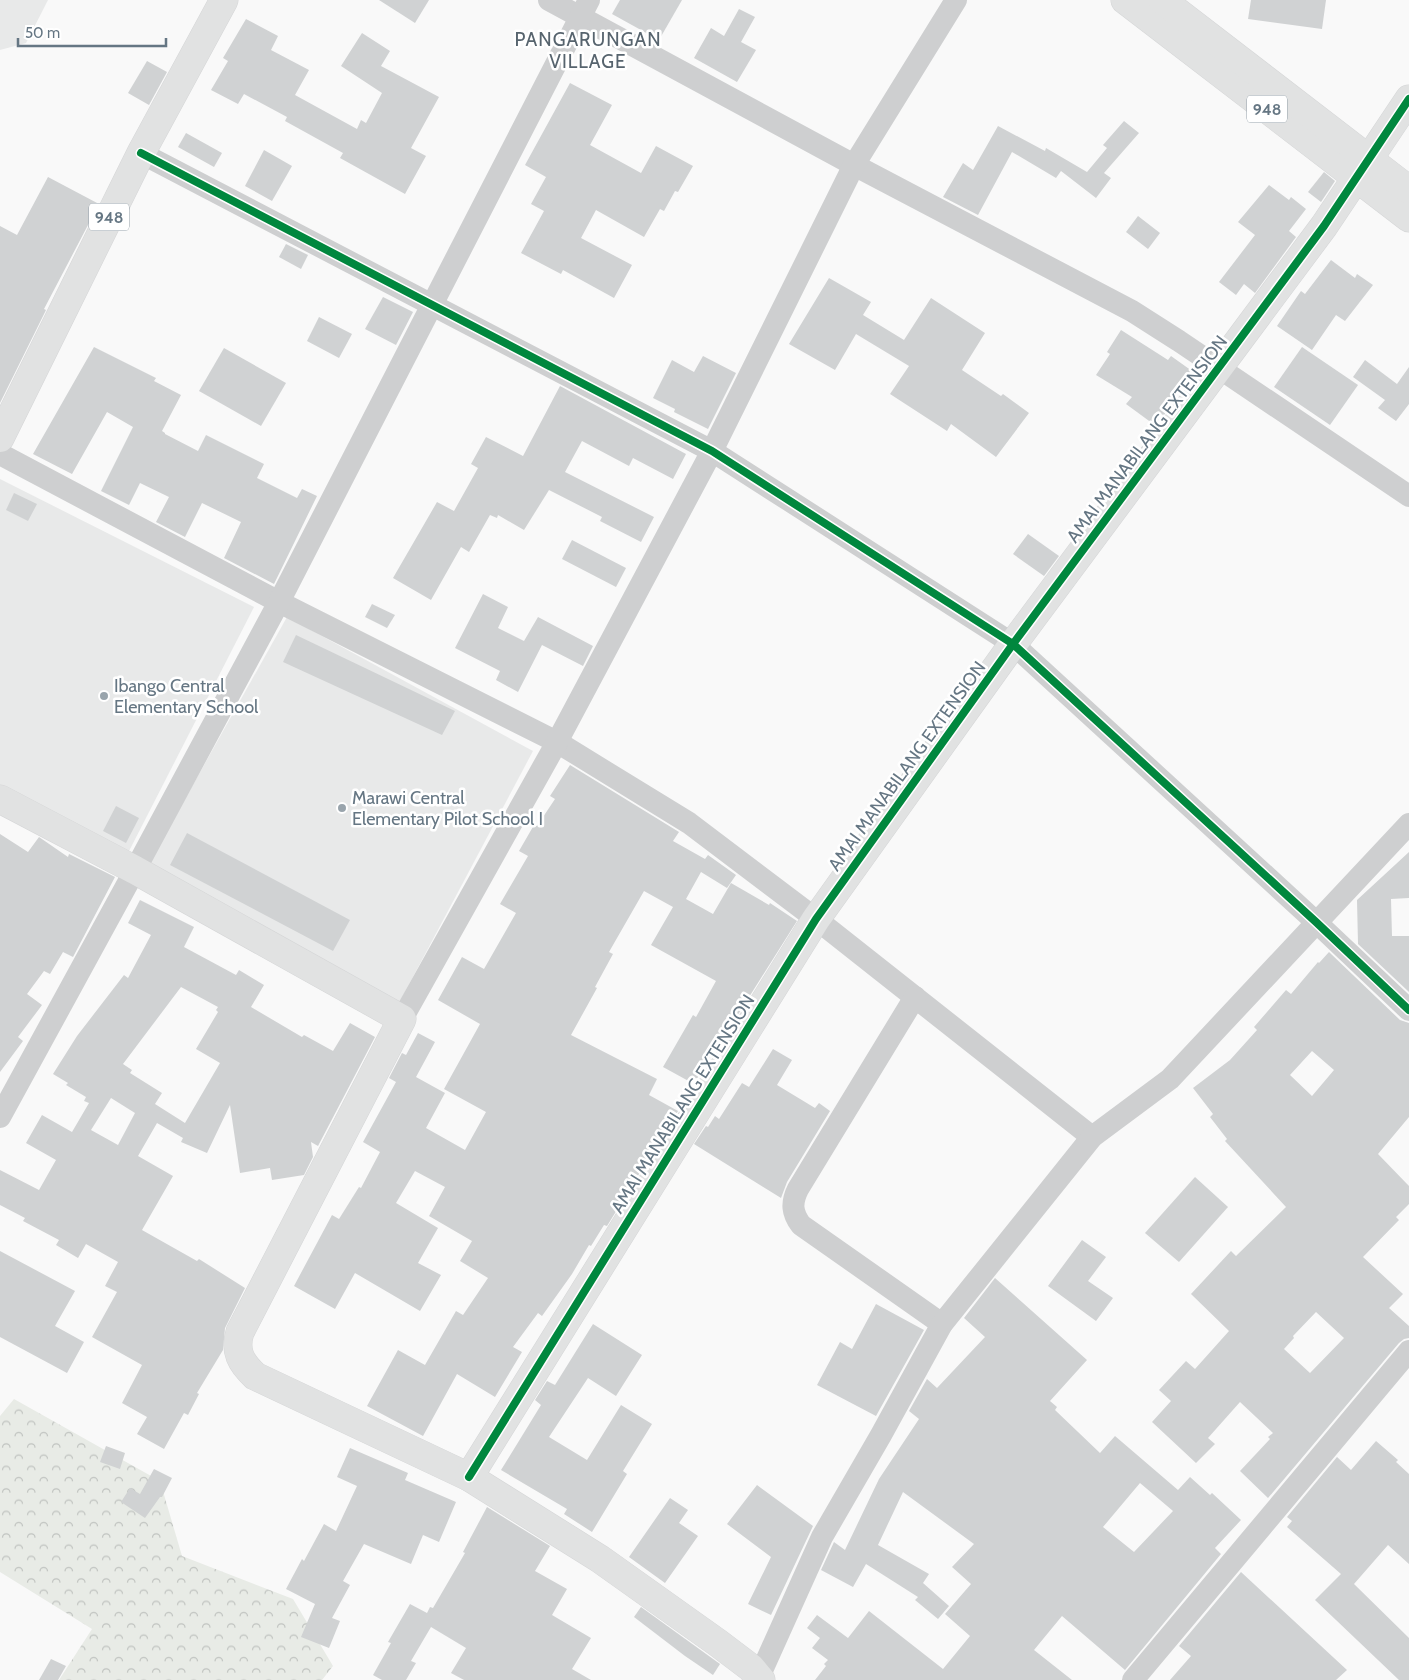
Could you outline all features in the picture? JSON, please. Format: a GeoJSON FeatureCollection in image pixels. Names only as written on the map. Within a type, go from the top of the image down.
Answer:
{"type":"FeatureCollection","features":[{"type":"Feature","properties":{"kind":"main road","name":"948"},"geometry":{"type":"LineString","coordinates":[[0,438],[140,153],[224,0]]}},
{"type":"Feature","properties":{"kind":"main road","name":"948"},"geometry":{"type":"LineString","coordinates":[[1125,0],[1363,168],[1409,190]]}},
{"type":"Feature","properties":{"kind":"main road","name":"948"},"geometry":{"type":"LineString","coordinates":[[1162,0],[1363,168],[1409,218]]}},
{"type":"Feature","properties":{"kind":"main road","name":"AMAI MANABILANG EXTENSION"},"geometry":{"type":"LineString","coordinates":[[469,1477],[816,919],[1013,644],[1324,226],[1409,99]]}},
{"type":"Feature","properties":{"kind":"main road"},"geometry":{"type":"LineString","coordinates":[[0,799],[135,870],[402,1019],[240,1332],[237,1342],[238,1354],[244,1366],[255,1376],[469,1477],[600,1559],[725,1648],[751,1668],[760,1678]]}},
{"type":"Feature","properties":{"kind":"street"},"geometry":{"type":"LineString","coordinates":[[549,0],[585,9],[854,165],[1132,312],[1218,367],[1409,496]]}},
{"type":"Feature","properties":{"kind":"street"},"geometry":{"type":"LineString","coordinates":[[402,1019],[557,742],[712,452],[854,165],[956,0]]}},
{"type":"Feature","properties":{"kind":"street"},"geometry":{"type":"LineString","coordinates":[[0,1117],[279,602],[585,9]]}},
{"type":"Feature","properties":{"kind":"street"},"geometry":{"type":"LineString","coordinates":[[140,153],[712,452],[1013,644],[1316,922],[1409,1010]]}},
{"type":"Feature","properties":{"kind":"street"},"geometry":{"type":"LineString","coordinates":[[0,454],[279,602],[557,742],[689,823],[816,919],[1092,1137]]}},
{"type":"Feature","properties":{"kind":"street"},"geometry":{"type":"LineString","coordinates":[[760,1678],[822,1537],[886,1427],[942,1324],[1092,1137],[1170,1078],[1409,824]]}},
{"type":"Feature","properties":{"kind":"street"},"geometry":{"type":"LineString","coordinates":[[915,997],[798,1189],[793,1202],[793,1211],[796,1219],[802,1226],[942,1324]]}},
{"type":"Feature","properties":{"kind":"street"},"geometry":{"type":"LineString","coordinates":[[1133,1680],[1409,1351]]}},
{"type":"Feature","properties":{"kind":"shaded area"},"geometry":{"type":"Polygon","coordinates":[[[0,0],[48,0],[26,43],[0,50],[0,0]]]}},
{"type":"Feature","properties":{"kind":"shaded area","name":"Ibango Central Elementary School"},"geometry":{"type":"Polygon","coordinates":[[[0,479],[254,607],[127,855],[0,786],[0,479]]]}},
{"type":"Feature","properties":{"kind":"shaded area","name":"Marawi Central Elementary Pilot School I"},"geometry":{"type":"Polygon","coordinates":[[[287,617],[533,751],[398,1005],[148,865],[287,617]]]}},
{"type":"Feature","properties":{"kind":"green space"},"geometry":{"type":"Polygon","coordinates":[[[14,1399],[160,1481],[182,1556],[293,1599],[333,1666],[322,1680],[59,1680],[92,1629],[0,1572],[0,1416],[14,1399]]]}},
{"type":"Feature","properties":{"kind":"building"},"geometry":{"type":"Polygon","coordinates":[[[379,0],[429,0],[415,23],[379,0]]]}},
{"type":"Feature","properties":{"kind":"building"},"geometry":{"type":"Polygon","coordinates":[[[620,0],[682,0],[659,40],[612,14],[620,0]]]}},
{"type":"Feature","properties":{"kind":"building"},"geometry":{"type":"Polygon","coordinates":[[[1251,0],[1326,0],[1322,29],[1248,19],[1251,0]]]}},
{"type":"Feature","properties":{"kind":"building"},"geometry":{"type":"Polygon","coordinates":[[[739,9],[755,17],[741,42],[756,50],[737,82],[694,58],[711,28],[724,36],[739,9]]]}},
{"type":"Feature","properties":{"kind":"building"},"geometry":{"type":"Polygon","coordinates":[[[246,19],[278,36],[271,50],[309,70],[295,95],[357,129],[361,120],[366,123],[382,93],[341,66],[362,33],[390,51],[381,66],[439,97],[411,148],[426,156],[405,194],[340,158],[343,153],[285,121],[287,117],[244,94],[238,104],[211,90],[228,61],[223,58],[246,19]]]}},
{"type":"Feature","properties":{"kind":"building"},"geometry":{"type":"Polygon","coordinates":[[[147,61],[167,72],[149,105],[128,93],[147,61]]]}},
{"type":"Feature","properties":{"kind":"building"},"geometry":{"type":"Polygon","coordinates":[[[570,83],[612,105],[590,145],[641,173],[656,146],[693,166],[678,192],[675,191],[664,211],[660,209],[644,237],[596,210],[581,238],[632,265],[614,298],[563,270],[561,274],[521,253],[544,211],[531,204],[546,177],[525,165],[570,83]]]}},
{"type":"Feature","properties":{"kind":"building"},"geometry":{"type":"Polygon","coordinates":[[[1124,121],[1139,133],[1104,173],[1111,178],[1096,198],[1061,171],[1056,178],[1012,152],[978,215],[943,197],[963,163],[973,170],[998,126],[1045,151],[1046,148],[1087,172],[1107,148],[1103,145],[1124,121]]]}},
{"type":"Feature","properties":{"kind":"building"},"geometry":{"type":"Polygon","coordinates":[[[186,133],[222,153],[214,167],[178,147],[186,133]]]}},
{"type":"Feature","properties":{"kind":"building"},"geometry":{"type":"Polygon","coordinates":[[[264,150],[292,166],[272,201],[245,186],[264,150]]]}},
{"type":"Feature","properties":{"kind":"building"},"geometry":{"type":"Polygon","coordinates":[[[1324,172],[1335,181],[1321,202],[1308,192],[1324,172]]]}},
{"type":"Feature","properties":{"kind":"building"},"geometry":{"type":"Polygon","coordinates":[[[48,177],[99,204],[44,309],[46,310],[0,403],[0,226],[17,235],[48,177]]]}},
{"type":"Feature","properties":{"kind":"building"},"geometry":{"type":"Polygon","coordinates":[[[1269,185],[1289,200],[1291,197],[1306,209],[1289,231],[1296,237],[1255,293],[1244,284],[1236,295],[1219,282],[1255,235],[1238,222],[1269,185]]]}},
{"type":"Feature","properties":{"kind":"building"},"geometry":{"type":"Polygon","coordinates":[[[1138,216],[1160,233],[1148,249],[1126,232],[1138,216]]]}},
{"type":"Feature","properties":{"kind":"building"},"geometry":{"type":"Polygon","coordinates":[[[286,244],[308,255],[301,269],[279,257],[286,244]]]}},
{"type":"Feature","properties":{"kind":"building"},"geometry":{"type":"Polygon","coordinates":[[[1331,260],[1355,278],[1357,274],[1373,285],[1345,321],[1336,315],[1312,350],[1277,326],[1301,291],[1305,294],[1331,260]]]}},
{"type":"Feature","properties":{"kind":"building"},"geometry":{"type":"Polygon","coordinates":[[[829,278],[871,302],[863,315],[904,340],[931,298],[985,333],[962,370],[1001,396],[1003,394],[1029,413],[996,457],[951,424],[947,431],[890,394],[909,366],[856,334],[835,370],[789,344],[829,278]]]}},
{"type":"Feature","properties":{"kind":"building"},"geometry":{"type":"Polygon","coordinates":[[[383,297],[413,312],[396,345],[365,329],[383,297]]]}},
{"type":"Feature","properties":{"kind":"building"},"geometry":{"type":"Polygon","coordinates":[[[319,317],[352,334],[339,358],[307,341],[319,317]]]}},
{"type":"Feature","properties":{"kind":"building"},"geometry":{"type":"Polygon","coordinates":[[[1121,330],[1168,360],[1171,356],[1192,371],[1163,408],[1167,411],[1156,426],[1126,404],[1132,397],[1096,375],[1110,354],[1107,352],[1121,330]]]}},
{"type":"Feature","properties":{"kind":"building"},"geometry":{"type":"Polygon","coordinates":[[[94,347],[156,378],[154,381],[181,395],[162,431],[165,434],[198,451],[206,435],[264,464],[257,478],[297,498],[302,489],[317,496],[274,584],[224,558],[241,522],[202,503],[185,537],[156,522],[169,497],[140,483],[129,505],[101,491],[133,427],[107,412],[72,474],[33,454],[94,347]]]}},
{"type":"Feature","properties":{"kind":"building"},"geometry":{"type":"Polygon","coordinates":[[[1302,347],[1358,385],[1330,425],[1274,387],[1302,347]]]}},
{"type":"Feature","properties":{"kind":"building"},"geometry":{"type":"Polygon","coordinates":[[[224,348],[286,383],[261,426],[199,391],[224,348]]]}},
{"type":"Feature","properties":{"kind":"building"},"geometry":{"type":"Polygon","coordinates":[[[703,356],[736,373],[708,429],[674,412],[675,409],[653,398],[672,360],[694,372],[703,356]]]}},
{"type":"Feature","properties":{"kind":"building"},"geometry":{"type":"Polygon","coordinates":[[[1365,360],[1397,384],[1409,367],[1409,404],[1396,421],[1378,408],[1385,400],[1353,377],[1365,360]]]}},
{"type":"Feature","properties":{"kind":"building"},"geometry":{"type":"Polygon","coordinates":[[[560,386],[686,454],[673,479],[633,458],[629,466],[582,441],[565,472],[654,517],[641,542],[600,521],[602,517],[549,490],[524,530],[498,515],[497,518],[490,515],[469,552],[461,547],[431,600],[393,578],[437,502],[454,511],[478,468],[471,464],[486,437],[523,456],[560,386]]]}},
{"type":"Feature","properties":{"kind":"building"},"geometry":{"type":"Polygon","coordinates":[[[14,493],[37,504],[28,521],[6,510],[14,493]]]}},
{"type":"Feature","properties":{"kind":"building"},"geometry":{"type":"Polygon","coordinates":[[[1028,534],[1059,556],[1044,576],[1013,554],[1028,534]]]}},
{"type":"Feature","properties":{"kind":"building"},"geometry":{"type":"Polygon","coordinates":[[[572,540],[626,568],[616,587],[562,559],[572,540]]]}},
{"type":"Feature","properties":{"kind":"building"},"geometry":{"type":"Polygon","coordinates":[[[483,594],[508,607],[498,628],[524,641],[538,617],[593,646],[583,666],[542,645],[518,692],[496,680],[500,671],[455,648],[483,594]]]}},
{"type":"Feature","properties":{"kind":"building"},"geometry":{"type":"Polygon","coordinates":[[[372,604],[395,615],[387,628],[365,617],[372,604]]]}},
{"type":"Feature","properties":{"kind":"building"},"geometry":{"type":"Polygon","coordinates":[[[296,635],[455,711],[442,735],[283,662],[296,635]]]}},
{"type":"Feature","properties":{"kind":"building"},"geometry":{"type":"Polygon","coordinates":[[[570,765],[679,832],[673,841],[705,859],[708,855],[736,875],[727,888],[701,872],[686,899],[713,914],[731,883],[769,905],[770,903],[797,921],[727,1032],[724,1031],[694,1084],[663,1067],[693,1015],[696,1017],[716,981],[651,945],[673,907],[644,891],[609,952],[613,954],[571,1035],[657,1079],[649,1095],[678,1111],[607,1226],[604,1225],[591,1246],[589,1245],[572,1274],[542,1316],[538,1313],[513,1347],[522,1352],[495,1397],[457,1374],[423,1436],[367,1406],[398,1350],[425,1365],[456,1311],[463,1315],[488,1278],[460,1261],[472,1241],[429,1216],[445,1187],[415,1171],[396,1203],[438,1228],[418,1263],[441,1275],[420,1311],[355,1273],[335,1309],[294,1286],[332,1215],[339,1219],[359,1187],[361,1188],[380,1152],[363,1142],[396,1082],[389,1078],[402,1053],[406,1055],[418,1033],[435,1042],[416,1077],[445,1093],[426,1128],[465,1150],[486,1112],[444,1089],[480,1024],[438,1000],[462,957],[484,969],[516,913],[500,904],[528,856],[519,851],[534,825],[537,826],[555,799],[550,796],[570,765]]]}},
{"type":"Feature","properties":{"kind":"building"},"geometry":{"type":"Polygon","coordinates":[[[116,806],[139,818],[126,843],[103,831],[116,806]]]}},
{"type":"Feature","properties":{"kind":"building"},"geometry":{"type":"Polygon","coordinates":[[[187,833],[350,920],[333,951],[170,865],[187,833]]]}},
{"type":"Feature","properties":{"kind":"building"},"geometry":{"type":"Polygon","coordinates":[[[0,834],[28,852],[39,837],[68,857],[69,854],[115,877],[73,957],[63,952],[50,974],[44,971],[27,994],[42,1005],[18,1037],[23,1041],[0,1072],[0,834]]]}},
{"type":"Feature","properties":{"kind":"building"},"geometry":{"type":"Polygon","coordinates":[[[1409,852],[1409,898],[1391,899],[1392,936],[1409,936],[1409,992],[1358,944],[1357,900],[1409,852]]]}},
{"type":"Feature","properties":{"kind":"building"},"geometry":{"type":"Polygon","coordinates":[[[140,900],[194,927],[184,947],[236,975],[239,970],[264,985],[251,1007],[302,1037],[304,1035],[333,1051],[350,1023],[375,1037],[318,1146],[311,1142],[313,1157],[304,1175],[272,1180],[270,1168],[240,1173],[230,1105],[207,1153],[181,1142],[183,1138],[157,1123],[138,1156],[173,1176],[142,1230],[197,1261],[199,1259],[245,1288],[225,1328],[223,1350],[197,1393],[199,1394],[188,1415],[184,1413],[164,1449],[137,1434],[147,1417],[122,1403],[142,1365],[92,1337],[117,1292],[105,1286],[118,1262],[86,1244],[78,1258],[56,1245],[59,1240],[23,1221],[25,1218],[0,1205],[0,1170],[39,1190],[56,1160],[26,1143],[42,1115],[72,1132],[89,1103],[84,1101],[86,1097],[66,1085],[68,1083],[53,1074],[77,1036],[124,975],[128,978],[151,935],[128,923],[140,900]],[[181,987],[123,1064],[132,1070],[130,1073],[162,1093],[155,1104],[185,1123],[220,1063],[196,1049],[218,1012],[216,1010],[218,1007],[181,987]],[[111,1098],[91,1130],[118,1145],[135,1113],[111,1098]]]}},
{"type":"Feature","properties":{"kind":"building"},"geometry":{"type":"Polygon","coordinates":[[[1329,952],[1400,1020],[1409,1023],[1409,1117],[1378,1154],[1409,1186],[1409,1204],[1396,1217],[1399,1220],[1363,1257],[1403,1294],[1389,1308],[1409,1326],[1409,1338],[1399,1343],[1268,1498],[1240,1471],[1270,1439],[1268,1437],[1273,1433],[1240,1402],[1208,1438],[1215,1444],[1196,1463],[1152,1422],[1171,1401],[1159,1390],[1186,1361],[1195,1369],[1229,1331],[1191,1294],[1231,1251],[1236,1256],[1286,1207],[1225,1141],[1227,1139],[1210,1117],[1213,1114],[1193,1088],[1230,1060],[1257,1030],[1254,1027],[1286,990],[1291,994],[1329,952]],[[1312,1051],[1290,1075],[1312,1096],[1334,1070],[1312,1051]],[[1316,1312],[1293,1336],[1294,1338],[1284,1349],[1310,1373],[1344,1338],[1316,1312]]]}},
{"type":"Feature","properties":{"kind":"building"},"geometry":{"type":"Polygon","coordinates":[[[773,1049],[792,1060],[777,1085],[815,1108],[819,1103],[830,1111],[787,1182],[781,1198],[694,1144],[715,1116],[719,1119],[742,1083],[749,1087],[773,1049]]]}},
{"type":"Feature","properties":{"kind":"building"},"geometry":{"type":"Polygon","coordinates":[[[1195,1177],[1228,1207],[1179,1262],[1145,1233],[1195,1177]]]}},
{"type":"Feature","properties":{"kind":"building"},"geometry":{"type":"Polygon","coordinates":[[[1082,1240],[1106,1257],[1088,1281],[1113,1298],[1096,1321],[1048,1286],[1082,1240]]]}},
{"type":"Feature","properties":{"kind":"building"},"geometry":{"type":"Polygon","coordinates":[[[0,1251],[75,1291],[55,1326],[84,1342],[67,1373],[0,1337],[0,1251]]]}},
{"type":"Feature","properties":{"kind":"building"},"geometry":{"type":"Polygon","coordinates":[[[995,1278],[1087,1360],[1050,1401],[1057,1407],[1055,1410],[1100,1453],[1115,1436],[1178,1490],[1190,1477],[1210,1495],[1212,1493],[1241,1520],[1215,1548],[1221,1554],[1125,1670],[1062,1616],[1034,1650],[1072,1680],[815,1680],[826,1666],[824,1664],[828,1660],[812,1648],[820,1638],[807,1628],[817,1615],[848,1638],[869,1611],[943,1669],[970,1636],[945,1614],[971,1584],[952,1567],[974,1544],[903,1492],[878,1545],[929,1574],[923,1583],[949,1606],[938,1619],[915,1600],[918,1597],[866,1564],[853,1587],[821,1570],[834,1542],[845,1550],[879,1479],[919,1419],[909,1411],[927,1379],[937,1388],[985,1337],[964,1318],[995,1278]],[[1140,1483],[1103,1527],[1134,1552],[1173,1511],[1140,1483]]]}},
{"type":"Feature","properties":{"kind":"building"},"geometry":{"type":"Polygon","coordinates":[[[876,1304],[924,1330],[876,1416],[817,1385],[840,1342],[852,1349],[876,1304]]]}},
{"type":"Feature","properties":{"kind":"building"},"geometry":{"type":"Polygon","coordinates":[[[593,1324],[642,1355],[616,1396],[588,1378],[549,1437],[587,1460],[621,1405],[652,1424],[623,1471],[627,1474],[592,1532],[564,1514],[567,1509],[501,1470],[541,1405],[535,1400],[547,1381],[555,1385],[593,1324]]]}},
{"type":"Feature","properties":{"kind":"building"},"geometry":{"type":"Polygon","coordinates":[[[1376,1441],[1398,1460],[1396,1462],[1409,1474],[1409,1564],[1388,1545],[1354,1584],[1409,1638],[1409,1680],[1399,1680],[1315,1600],[1341,1574],[1287,1527],[1292,1521],[1287,1517],[1337,1457],[1351,1470],[1376,1441]]]}},
{"type":"Feature","properties":{"kind":"building"},"geometry":{"type":"Polygon","coordinates":[[[106,1446],[125,1453],[120,1469],[100,1462],[106,1446]]]}},
{"type":"Feature","properties":{"kind":"building"},"geometry":{"type":"Polygon","coordinates":[[[350,1448],[408,1473],[405,1480],[456,1502],[439,1542],[423,1535],[411,1564],[364,1544],[343,1581],[350,1585],[332,1618],[340,1621],[329,1648],[301,1637],[315,1604],[286,1589],[324,1524],[336,1531],[357,1486],[337,1477],[350,1448]]]}},
{"type":"Feature","properties":{"kind":"building"},"geometry":{"type":"Polygon","coordinates":[[[154,1469],[172,1478],[162,1497],[160,1497],[145,1518],[121,1502],[130,1488],[140,1494],[154,1469]]]}},
{"type":"Feature","properties":{"kind":"building"},"geometry":{"type":"Polygon","coordinates":[[[757,1485],[813,1526],[771,1615],[748,1604],[771,1557],[727,1524],[757,1485]]]}},
{"type":"Feature","properties":{"kind":"building"},"geometry":{"type":"Polygon","coordinates":[[[670,1498],[688,1510],[679,1523],[698,1536],[665,1583],[629,1557],[670,1498]]]}},
{"type":"Feature","properties":{"kind":"building"},"geometry":{"type":"Polygon","coordinates":[[[487,1507],[550,1546],[535,1571],[567,1589],[552,1615],[591,1638],[572,1669],[591,1680],[464,1680],[451,1673],[466,1648],[431,1627],[411,1661],[416,1663],[406,1680],[382,1680],[373,1675],[391,1643],[388,1642],[410,1604],[427,1613],[430,1607],[433,1608],[465,1553],[463,1552],[487,1507]]]}},
{"type":"Feature","properties":{"kind":"building"},"geometry":{"type":"Polygon","coordinates":[[[1241,1572],[1347,1670],[1336,1680],[1170,1680],[1191,1656],[1179,1646],[1241,1572]]]}},
{"type":"Feature","properties":{"kind":"building"},"geometry":{"type":"Polygon","coordinates":[[[641,1607],[720,1664],[713,1675],[634,1617],[641,1607]]]}},
{"type":"Feature","properties":{"kind":"building"},"geometry":{"type":"Polygon","coordinates":[[[51,1659],[66,1666],[58,1680],[39,1680],[51,1659]]]}},
{"type":"Feature","properties":{"kind":"cycle path"},"geometry":{"type":"LineString","coordinates":[[469,1477],[816,919],[1013,644],[1324,226],[1409,99]]}},
{"type":"Feature","properties":{"kind":"cycle path"},"geometry":{"type":"LineString","coordinates":[[141,153],[712,451],[1013,644],[1316,922],[1409,1010]]}},
{"type":"Feature","properties":{"kind":"place","name":"Ibango Central Elementary School"},"geometry":{"type":"Point","coordinates":[104,696]}},
{"type":"Feature","properties":{"kind":"place","name":"Marawi Central Elementary Pilot School I"},"geometry":{"type":"Point","coordinates":[342,808]}},
{"type":"Feature","properties":{"kind":"district","name":"PANGARUNGAN VILLAGE"},"geometry":{"type":"Point","coordinates":[588,50]}}]}
